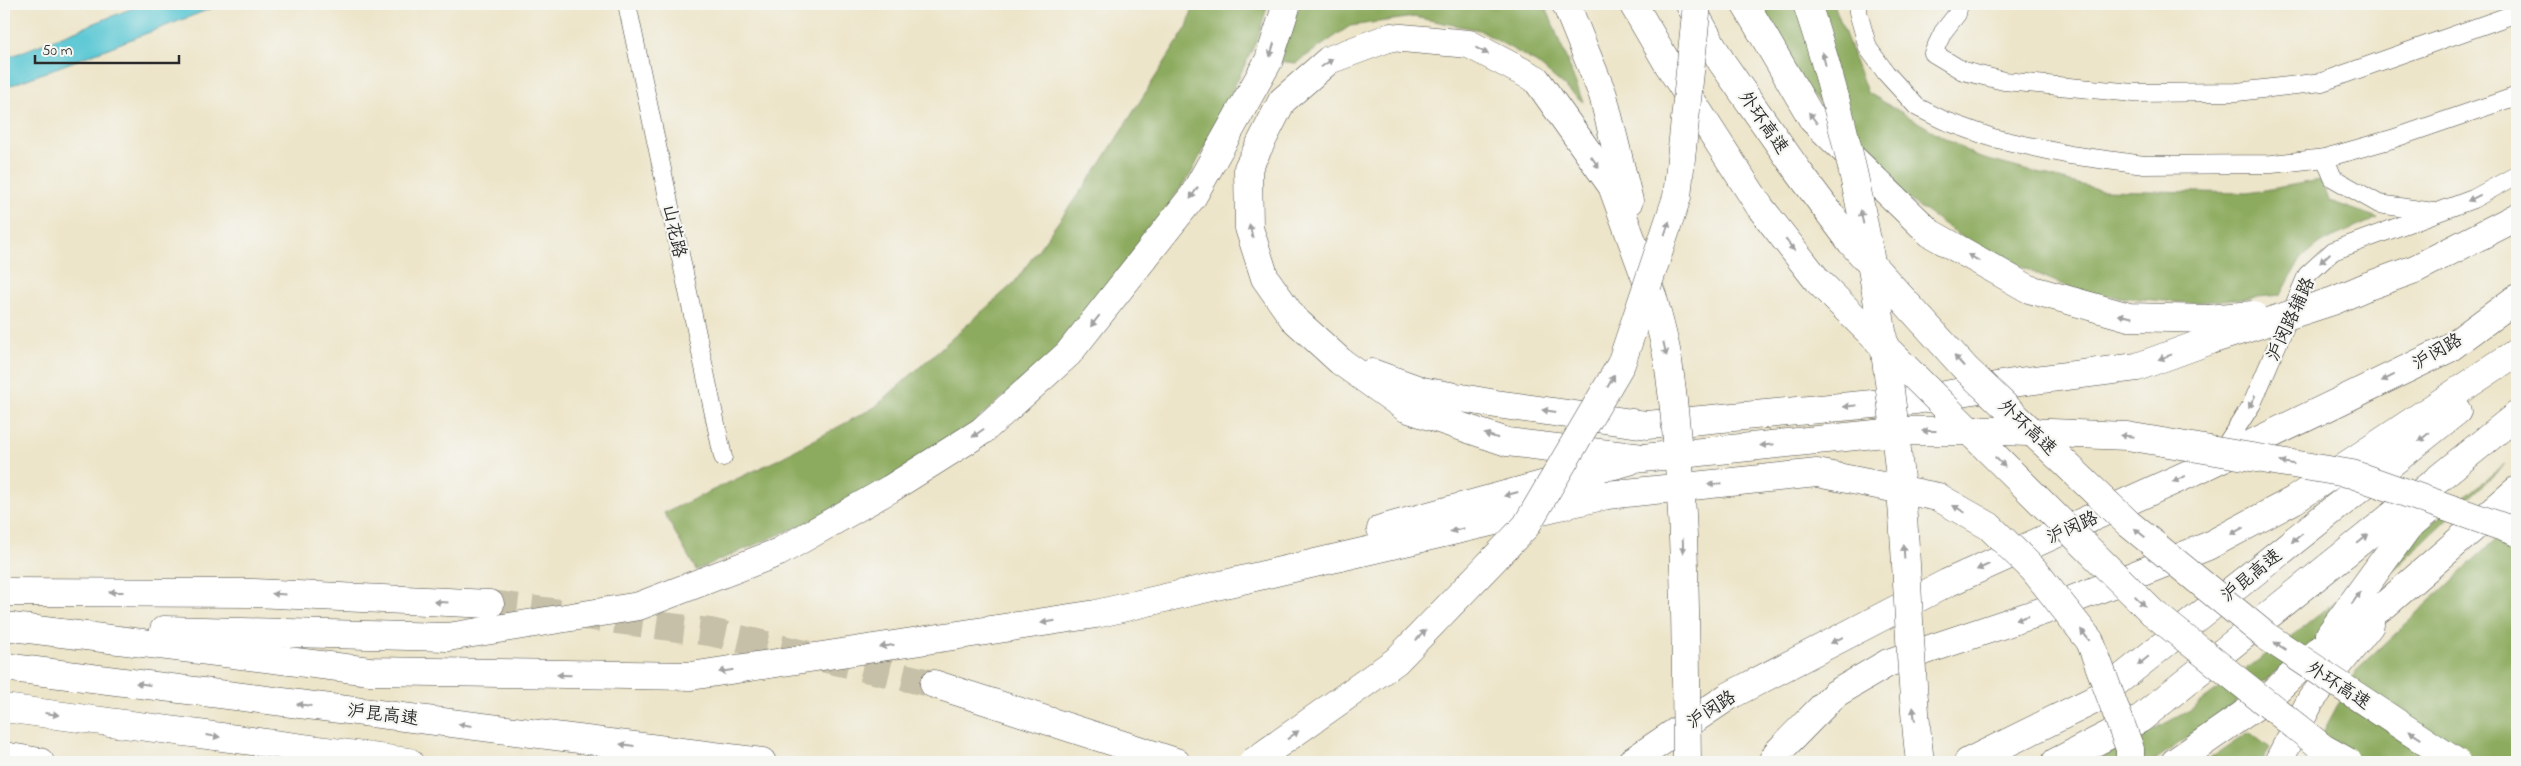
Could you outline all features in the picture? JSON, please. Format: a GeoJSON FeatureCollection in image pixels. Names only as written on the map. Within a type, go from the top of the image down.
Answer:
{"type":"FeatureCollection","features":[{"type":"Feature","properties":{"kind":"highway"},"geometry":{"type":"LineString","coordinates":[[4,626],[448,637],[639,606],[779,552],[890,489],[982,431],[1068,354],[1194,196],[1269,60],[1287,4]]}},
{"type":"Feature","properties":{"kind":"highway"},"geometry":{"type":"LineString","coordinates":[[1566,4],[1603,94],[1668,360],[1682,513],[1687,626],[1687,762]]}},
{"type":"Feature","properties":{"kind":"highway"},"geometry":{"type":"LineString","coordinates":[[1634,4],[1668,64],[1760,207],[1817,280],[2152,612],[2331,755],[2348,762]]}},
{"type":"Feature","properties":{"kind":"highway","name":"外环高速"},"geometry":{"type":"LineString","coordinates":[[1689,4],[1721,61],[1851,242],[1966,369],[2130,524],[2266,636],[2456,762]]}},
{"type":"Feature","properties":{"kind":"highway"},"geometry":{"type":"LineString","coordinates":[[1253,762],[1396,661],[1526,526],[1531,518],[1621,364],[1677,197],[1696,4]]}},
{"type":"Feature","properties":{"kind":"highway"},"geometry":{"type":"LineString","coordinates":[[1745,4],[1813,120],[1930,233],[2028,289],[2129,317],[2208,319],[2247,316],[2368,286]]}},
{"type":"Feature","properties":{"kind":"highway"},"geometry":{"type":"LineString","coordinates":[[1807,4],[1820,43],[1856,185],[1880,312],[1899,471],[1913,705],[1920,762]]}},
{"type":"Feature","properties":{"kind":"highway"},"geometry":{"type":"LineString","coordinates":[[1642,458],[1508,442],[1406,408],[1340,361],[1293,318],[1265,278],[1249,228],[1248,168],[1282,101],[1329,60],[1391,37],[1469,44],[1536,79],[1612,186],[1654,302]]}},
{"type":"Feature","properties":{"kind":"highway"},"geometry":{"type":"LineString","coordinates":[[1340,361],[1422,391],[1496,404],[1647,425],[1916,400],[2019,382],[2137,366],[2333,301],[2415,269],[2517,217]]}},
{"type":"Feature","properties":{"kind":"highway","name":"沪闵路"},"geometry":{"type":"LineString","coordinates":[[1631,762],[1729,696],[1930,592],[2214,462],[2448,349],[2517,298]]}},
{"type":"Feature","properties":{"kind":"highway"},"geometry":{"type":"LineString","coordinates":[[1772,762],[1777,753],[1835,694],[1888,663],[2049,609],[2208,546],[2294,500],[2517,352]]}},
{"type":"Feature","properties":{"kind":"highway","name":"沪昆高速"},"geometry":{"type":"LineString","coordinates":[[1968,762],[2094,700],[2517,363]]}},
{"type":"Feature","properties":{"kind":"highway"},"geometry":{"type":"LineString","coordinates":[[2056,762],[2140,719],[2517,415]]}},
{"type":"Feature","properties":{"kind":"highway"},"geometry":{"type":"LineString","coordinates":[[2317,652],[2408,527],[2517,430]]}},
{"type":"Feature","properties":{"kind":"highway"},"geometry":{"type":"LineString","coordinates":[[1096,614],[1372,532],[1642,458],[1904,432],[2001,431],[2127,436],[2352,474],[2517,532]]}},
{"type":"Feature","properties":{"kind":"highway"},"geometry":{"type":"LineString","coordinates":[[4,626],[370,671],[645,677],[691,676],[1096,614],[1607,495],[1816,473],[1938,497],[1988,526],[2034,570],[2090,642],[2130,749],[2130,762]]}},
{"type":"Feature","properties":{"kind":"highway"},"geometry":{"type":"LineString","coordinates":[[2175,762],[2270,696],[2317,652],[2386,604],[2517,490]]}},
{"type":"Feature","properties":{"kind":"highway"},"geometry":{"type":"LineString","coordinates":[[4,592],[254,593],[490,604]]}},
{"type":"Feature","properties":{"kind":"highway"},"geometry":{"type":"LineString","coordinates":[[2278,762],[2311,700],[2386,604]]}},
{"type":"Feature","properties":{"kind":"highway","name":"沪昆高速"},"geometry":{"type":"LineString","coordinates":[[4,667],[762,762]]}},
{"type":"Feature","properties":{"kind":"highway"},"geometry":{"type":"LineString","coordinates":[[934,684],[1176,762]]}},
{"type":"Feature","properties":{"kind":"highway"},"geometry":{"type":"LineString","coordinates":[[4,708],[409,762]]}},
{"type":"Feature","properties":{"kind":"highway"},"geometry":{"type":"LineString","coordinates":[[4,756],[40,762]]}},
{"type":"Feature","properties":{"kind":"street","name":"山花路"},"geometry":{"type":"LineString","coordinates":[[627,4],[723,457]]}},
{"type":"Feature","properties":{"kind":"street"},"geometry":{"type":"LineString","coordinates":[[1858,4],[1858,12],[1868,48],[1886,73],[1917,107],[1943,120],[1993,138],[2070,155],[2144,165],[2272,164],[2325,158],[2392,139],[2517,96]]}},
{"type":"Feature","properties":{"kind":"street"},"geometry":{"type":"LineString","coordinates":[[1959,4],[1957,14],[1942,32],[1933,53],[1963,71],[2004,81],[2134,93],[2237,92],[2322,82],[2517,13]]}},
{"type":"Feature","properties":{"kind":"street"},"geometry":{"type":"LineString","coordinates":[[2325,158],[2333,178],[2379,204],[2436,212]]}},
{"type":"Feature","properties":{"kind":"street","name":"沪闵路辅路"},"geometry":{"type":"LineString","coordinates":[[2214,462],[2252,404],[2307,275],[2333,251],[2473,199],[2517,175]]}},
{"type":"Feature","properties":{"kind":"green space"},"geometry":{"type":"Polygon","coordinates":[[[1194,4],[1268,4],[1257,40],[1192,172],[1124,269],[1049,357],[949,444],[837,510],[696,570],[664,513],[777,460],[875,407],[1014,283],[1101,163],[1187,27],[1194,4]]]}},
{"type":"Feature","properties":{"kind":"green space"},"geometry":{"type":"Polygon","coordinates":[[[1298,4],[1545,4],[1583,102],[1537,63],[1479,30],[1414,17],[1350,26],[1296,63],[1278,61],[1298,4]]]}},
{"type":"Feature","properties":{"kind":"green space"},"geometry":{"type":"Polygon","coordinates":[[[1756,4],[1834,4],[1867,92],[1977,157],[2101,190],[2248,193],[2320,180],[2330,201],[2378,218],[2326,240],[2301,258],[2281,295],[2188,303],[2084,294],[1976,247],[1901,194],[1801,82],[1756,4]]]}},
{"type":"Feature","properties":{"kind":"green space"},"geometry":{"type":"Polygon","coordinates":[[[2505,464],[2334,626],[2223,713],[2152,762],[2093,762],[2190,710],[2305,626],[2505,464]]]}},
{"type":"Feature","properties":{"kind":"green space"},"geometry":{"type":"Polygon","coordinates":[[[2517,519],[2517,762],[2307,762],[2356,671],[2517,519]]]}},
{"type":"Feature","properties":{"kind":"green space"},"geometry":{"type":"Polygon","coordinates":[[[2249,732],[2270,748],[2261,762],[2205,762],[2249,732]]]}},
{"type":"Feature","properties":{"kind":"water"},"geometry":{"type":"Polygon","coordinates":[[[143,4],[223,4],[4,88],[4,59],[143,4]]]}},
{"type":"Feature","properties":{"kind":"tunnel"},"geometry":{"type":"LineString","coordinates":[[490,604],[710,632],[934,684]]}}]}
